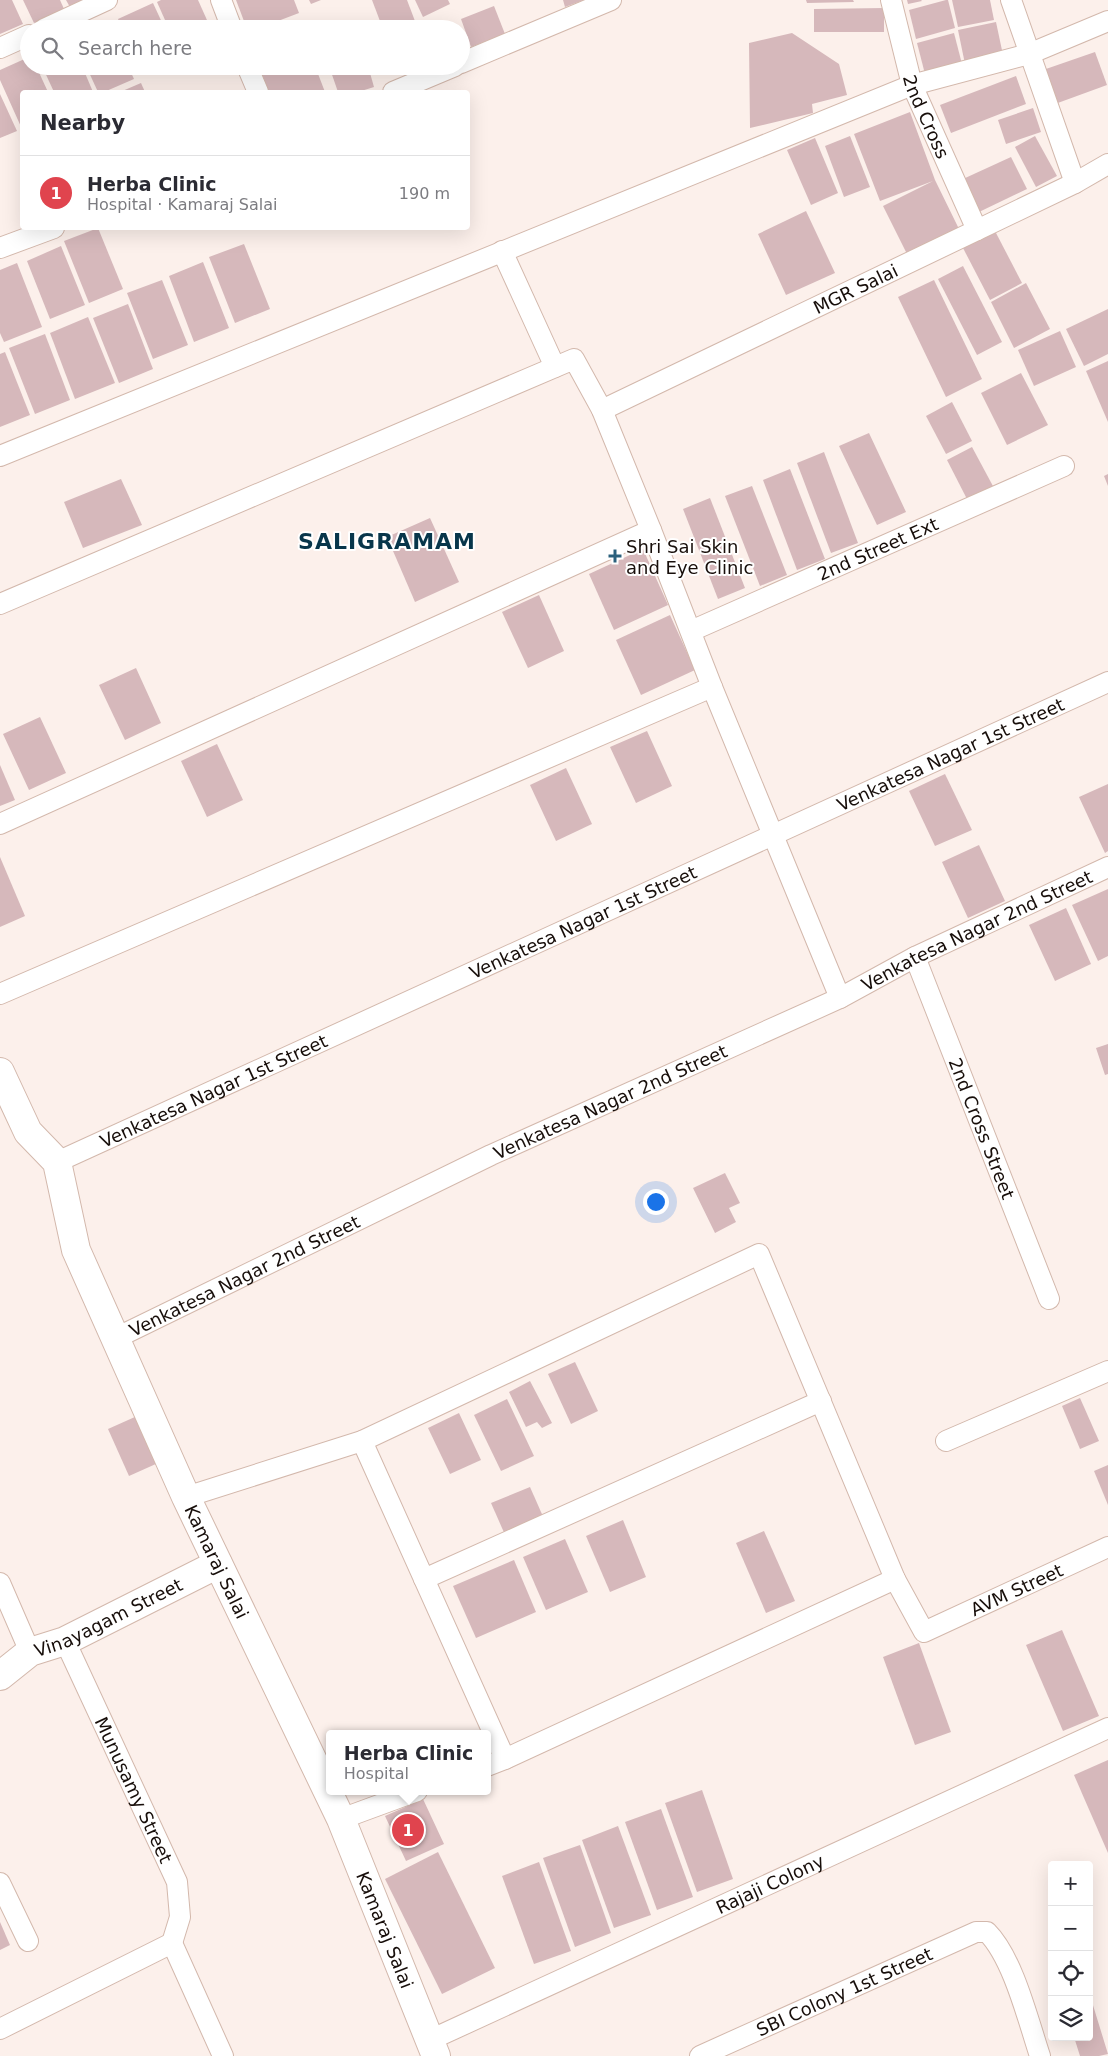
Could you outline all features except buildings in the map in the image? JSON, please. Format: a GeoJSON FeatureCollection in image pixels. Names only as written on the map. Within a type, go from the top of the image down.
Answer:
{"type":"FeatureCollection","features":[{"type":"Feature","properties":{"kind":"street"},"geometry":{"type":"LineString","coordinates":[[64,20],[107,0]]}},
{"type":"Feature","properties":{"kind":"street"},"geometry":{"type":"LineString","coordinates":[[221,0],[229,20]]}},
{"type":"Feature","properties":{"kind":"street"},"geometry":{"type":"LineString","coordinates":[[470,59],[611,0]]}},
{"type":"Feature","properties":{"kind":"street","name":"2nd Cross"},"geometry":{"type":"LineString","coordinates":[[891,0],[912,85],[977,230]]}},
{"type":"Feature","properties":{"kind":"street"},"geometry":{"type":"LineString","coordinates":[[1011,0],[1075,183]]}},
{"type":"Feature","properties":{"kind":"street"},"geometry":{"type":"LineString","coordinates":[[0,456],[912,85],[1029,54],[1108,21]]}},
{"type":"Feature","properties":{"kind":"street"},"geometry":{"type":"LineString","coordinates":[[0,48],[20,39]]}},
{"type":"Feature","properties":{"kind":"street"},"geometry":{"type":"LineString","coordinates":[[251,75],[257,90]]}},
{"type":"Feature","properties":{"kind":"street"},"geometry":{"type":"LineString","coordinates":[[398,90],[434,75]]}},
{"type":"Feature","properties":{"kind":"street","name":"MGR Salai"},"geometry":{"type":"LineString","coordinates":[[602,410],[1075,183],[1108,164]]}},
{"type":"Feature","properties":{"kind":"street"},"geometry":{"type":"LineString","coordinates":[[0,248],[49,230]]}},
{"type":"Feature","properties":{"kind":"street"},"geometry":{"type":"LineString","coordinates":[[502,252],[555,367]]}},
{"type":"Feature","properties":{"kind":"street"},"geometry":{"type":"LineString","coordinates":[[0,604],[574,359],[602,410],[712,686],[840,998]]}},
{"type":"Feature","properties":{"kind":"street","name":"2nd Street Ext"},"geometry":{"type":"LineString","coordinates":[[691,630],[1064,466]]}},
{"type":"Feature","properties":{"kind":"street"},"geometry":{"type":"LineString","coordinates":[[0,824],[651,530]]}},
{"type":"Feature","properties":{"kind":"street","name":"Venkatesa Nagar 1st Street"},"geometry":{"type":"LineString","coordinates":[[57,1162],[1108,682]]}},
{"type":"Feature","properties":{"kind":"street"},"geometry":{"type":"LineString","coordinates":[[0,994],[712,686]]}},
{"type":"Feature","properties":{"kind":"street","name":"Venkatesa Nagar 2nd Street"},"geometry":{"type":"LineString","coordinates":[[114,1339],[491,1155],[840,998],[915,957],[1108,867]]}},
{"type":"Feature","properties":{"kind":"street","name":"2nd Cross Street"},"geometry":{"type":"LineString","coordinates":[[915,957],[1050,1298]]}},
{"type":"Feature","properties":{"kind":"street"},"geometry":{"type":"LineString","coordinates":[[0,1072],[28,1132],[57,1162]]}},
{"type":"Feature","properties":{"kind":"street","name":"Kamaraj Salai"},"geometry":{"type":"LineString","coordinates":[[57,1162],[76,1250],[114,1339],[186,1497],[326,1788]]}},
{"type":"Feature","properties":{"kind":"street"},"geometry":{"type":"LineString","coordinates":[[186,1497],[362,1442],[759,1254],[895,1578],[496,1762],[491,1749]]}},
{"type":"Feature","properties":{"kind":"street"},"geometry":{"type":"LineString","coordinates":[[946,1441],[1108,1371]]}},
{"type":"Feature","properties":{"kind":"street"},"geometry":{"type":"LineString","coordinates":[[424,1579],[821,1401]]}},
{"type":"Feature","properties":{"kind":"street"},"geometry":{"type":"LineString","coordinates":[[362,1442],[424,1579],[483,1730]]}},
{"type":"Feature","properties":{"kind":"street","name":"AVM Street"},"geometry":{"type":"LineString","coordinates":[[895,1578],[924,1632],[1108,1547]]}},
{"type":"Feature","properties":{"kind":"street","name":"Vinayagam Street"},"geometry":{"type":"LineString","coordinates":[[0,1676],[30,1652],[64,1641],[218,1564]]}},
{"type":"Feature","properties":{"kind":"street"},"geometry":{"type":"LineString","coordinates":[[0,1583],[30,1652]]}},
{"type":"Feature","properties":{"kind":"street","name":"Munusamy Street"},"geometry":{"type":"LineString","coordinates":[[64,1641],[177,1882],[180,1917],[172,1943]]}},
{"type":"Feature","properties":{"kind":"street","name":"Rajaji Colony"},"geometry":{"type":"LineString","coordinates":[[433,2048],[1108,1728]]}},
{"type":"Feature","properties":{"kind":"street","name":"Kamaraj Salai"},"geometry":{"type":"LineString","coordinates":[[329,1795],[341,1819],[433,2048]]}},
{"type":"Feature","properties":{"kind":"street"},"geometry":{"type":"LineString","coordinates":[[341,1819],[406,1795]]}},
{"type":"Feature","properties":{"kind":"street"},"geometry":{"type":"LineString","coordinates":[[0,1882],[28,1942]]}},
{"type":"Feature","properties":{"kind":"street","name":"SBI Colony 1st Street"},"geometry":{"type":"LineString","coordinates":[[700,2056],[960,1937],[976,1932],[987,1932],[997,1942],[1006,1959],[1040,2056]]}},
{"type":"Feature","properties":{"kind":"street"},"geometry":{"type":"LineString","coordinates":[[0,2029],[172,1943],[222,2056]]}},
{"type":"Feature","properties":{"kind":"place","name":"Shri Sai Skin and Eye Clinic"},"geometry":{"type":"Point","coordinates":[615,556]}},
{"type":"Feature","properties":{"kind":"place","name":"Herba Clinic"},"geometry":{"type":"Point","coordinates":[408,1830]}},
{"type":"Feature","properties":{"kind":"district","name":"SALIGRAMAM"},"geometry":{"type":"Point","coordinates":[387,541]}}]}
